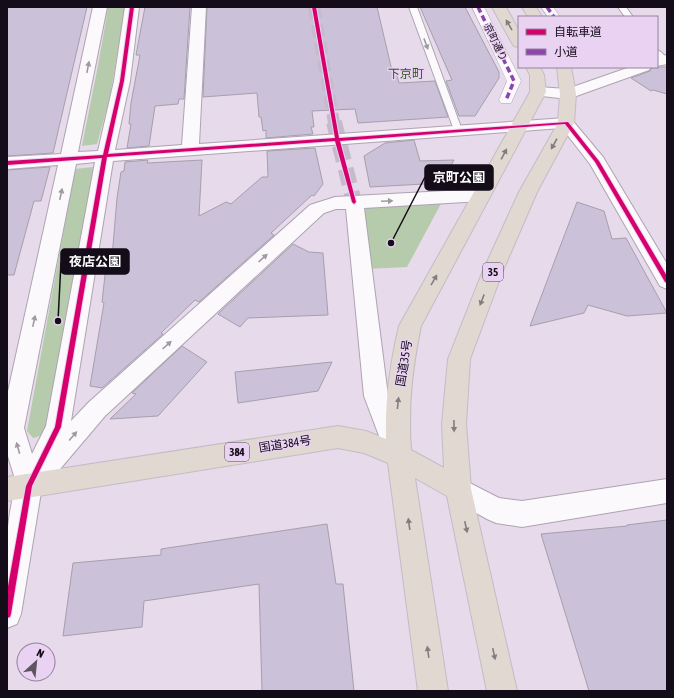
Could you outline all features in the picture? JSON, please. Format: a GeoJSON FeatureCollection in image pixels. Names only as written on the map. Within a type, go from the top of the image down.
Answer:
{"type":"FeatureCollection","features":[{"type":"Feature","properties":{"kind":"highway"},"geometry":{"type":"LineString","coordinates":[[499,7],[518,41]]}},
{"type":"Feature","properties":{"kind":"highway"},"geometry":{"type":"LineString","coordinates":[[529,7],[534,16]]}},
{"type":"Feature","properties":{"kind":"highway"},"geometry":{"type":"LineString","coordinates":[[534,68],[537,75],[538,92]]}},
{"type":"Feature","properties":{"kind":"highway","name":"35"},"geometry":{"type":"LineString","coordinates":[[502,691],[458,488],[454,424],[459,359],[492,273],[528,192],[566,123],[568,94],[564,68]]}},
{"type":"Feature","properties":{"kind":"highway","name":"国道35号"},"geometry":{"type":"LineString","coordinates":[[434,691],[399,456],[398,404],[402,362],[410,326],[538,92]]}},
{"type":"Feature","properties":{"kind":"highway","name":"国道384号"},"geometry":{"type":"LineString","coordinates":[[18,487],[338,437],[366,442],[399,456],[458,488]]}},
{"type":"Feature","properties":{"kind":"street"},"geometry":{"type":"LineString","coordinates":[[7,614],[18,487],[12,428],[100,7]]}},
{"type":"Feature","properties":{"kind":"street"},"geometry":{"type":"LineString","coordinates":[[18,487],[58,427],[105,156],[122,81],[132,7]]}},
{"type":"Feature","properties":{"kind":"street"},"geometry":{"type":"LineString","coordinates":[[190,150],[199,7]]}},
{"type":"Feature","properties":{"kind":"street","name":"京町通り"},"geometry":{"type":"LineString","coordinates":[[478,7],[514,81],[506,100]]}},
{"type":"Feature","properties":{"kind":"street"},"geometry":{"type":"LineString","coordinates":[[547,7],[553,16]]}},
{"type":"Feature","properties":{"kind":"street"},"geometry":{"type":"LineString","coordinates":[[538,92],[568,94],[641,68]]}},
{"type":"Feature","properties":{"kind":"street"},"geometry":{"type":"LineString","coordinates":[[7,163],[566,123],[596,161],[667,281]]}},
{"type":"Feature","properties":{"kind":"street"},"geometry":{"type":"LineString","coordinates":[[18,487],[97,409],[317,209],[335,203],[482,196]]}},
{"type":"Feature","properties":{"kind":"street"},"geometry":{"type":"LineString","coordinates":[[354,202],[376,396],[399,456]]}},
{"type":"Feature","properties":{"kind":"street"},"geometry":{"type":"LineString","coordinates":[[458,488],[496,510],[522,514],[667,491]]}},
{"type":"Feature","properties":{"kind":"lane"},"geometry":{"type":"LineString","coordinates":[[413,7],[458,130]]}},
{"type":"Feature","properties":{"kind":"lane"},"geometry":{"type":"LineString","coordinates":[[622,7],[628,16]]}},
{"type":"Feature","properties":{"kind":"green space"},"geometry":{"type":"Polygon","coordinates":[[[108,7],[125,7],[110,97],[97,144],[82,146],[99,60],[108,7]]]}},
{"type":"Feature","properties":{"kind":"green space"},"geometry":{"type":"Polygon","coordinates":[[[93,167],[87,218],[49,425],[40,436],[33,438],[27,431],[75,169],[93,167]]]}},
{"type":"Feature","properties":{"kind":"green space"},"geometry":{"type":"Polygon","coordinates":[[[443,200],[407,267],[366,269],[361,214],[368,206],[443,200]]]}},
{"type":"Feature","properties":{"kind":"building"},"geometry":{"type":"Polygon","coordinates":[[[7,7],[87,7],[53,153],[7,156],[7,7]]]}},
{"type":"Feature","properties":{"kind":"building"},"geometry":{"type":"Polygon","coordinates":[[[145,7],[190,7],[184,99],[179,99],[178,104],[155,106],[149,146],[127,148],[131,124],[129,124],[131,103],[140,55],[136,55],[145,7]]]}},
{"type":"Feature","properties":{"kind":"building"},"geometry":{"type":"Polygon","coordinates":[[[207,7],[377,7],[393,75],[397,75],[399,83],[435,81],[448,117],[358,123],[355,109],[312,111],[314,127],[311,127],[313,134],[266,138],[266,130],[263,131],[261,117],[259,117],[257,93],[203,97],[207,7]]]}},
{"type":"Feature","properties":{"kind":"building"},"geometry":{"type":"Polygon","coordinates":[[[420,7],[465,7],[499,72],[499,78],[475,116],[459,116],[446,81],[452,80],[420,7]]]}},
{"type":"Feature","properties":{"kind":"building"},"geometry":{"type":"Polygon","coordinates":[[[667,67],[667,94],[653,90],[651,91],[631,78],[650,71],[652,68],[667,67]]]}},
{"type":"Feature","properties":{"kind":"building"},"geometry":{"type":"Polygon","coordinates":[[[414,140],[420,161],[454,160],[442,183],[370,187],[364,156],[385,143],[414,140]]]}},
{"type":"Feature","properties":{"kind":"building"},"geometry":{"type":"Polygon","coordinates":[[[315,148],[323,184],[314,196],[312,195],[271,233],[274,235],[199,302],[195,300],[161,333],[163,334],[102,388],[90,386],[104,303],[102,302],[107,257],[112,257],[117,198],[121,172],[124,171],[125,162],[148,160],[147,163],[202,160],[199,216],[226,202],[231,204],[262,177],[268,177],[267,151],[315,148]]]}},
{"type":"Feature","properties":{"kind":"building"},"geometry":{"type":"Polygon","coordinates":[[[50,167],[41,201],[34,201],[14,275],[7,275],[7,170],[50,167]]]}},
{"type":"Feature","properties":{"kind":"building"},"geometry":{"type":"Polygon","coordinates":[[[577,202],[604,211],[612,239],[626,238],[667,313],[627,316],[588,305],[584,313],[530,326],[577,202]]]}},
{"type":"Feature","properties":{"kind":"building"},"geometry":{"type":"Polygon","coordinates":[[[293,244],[309,252],[323,253],[328,315],[248,318],[240,327],[218,314],[293,244]]]}},
{"type":"Feature","properties":{"kind":"building"},"geometry":{"type":"Polygon","coordinates":[[[182,346],[207,362],[158,416],[110,419],[136,394],[132,393],[182,346]]]}},
{"type":"Feature","properties":{"kind":"building"},"geometry":{"type":"Polygon","coordinates":[[[332,362],[318,391],[238,403],[235,372],[332,362]]]}},
{"type":"Feature","properties":{"kind":"building"},"geometry":{"type":"Polygon","coordinates":[[[667,520],[667,691],[589,691],[541,534],[627,526],[667,520]]]}},
{"type":"Feature","properties":{"kind":"building"},"geometry":{"type":"Polygon","coordinates":[[[327,524],[336,584],[343,584],[354,691],[262,691],[259,584],[144,601],[142,627],[63,636],[73,563],[161,555],[161,549],[327,524]]]}},
{"type":"Feature","properties":{"kind":"tunnel"},"geometry":{"type":"LineString","coordinates":[[314,7],[334,123]]}},
{"type":"Feature","properties":{"kind":"tunnel"},"geometry":{"type":"LineString","coordinates":[[334,122],[354,202]]}},
{"type":"Feature","properties":{"kind":"marked path"},"geometry":{"type":"LineString","coordinates":[[478,7],[514,81],[506,100]]}},
{"type":"Feature","properties":{"kind":"marked path"},"geometry":{"type":"LineString","coordinates":[[547,7],[553,16]]}},
{"type":"Feature","properties":{"kind":"cycle path"},"geometry":{"type":"LineString","coordinates":[[7,614],[29,486],[58,427],[105,156],[122,81],[132,7]]}},
{"type":"Feature","properties":{"kind":"cycle path"},"geometry":{"type":"LineString","coordinates":[[314,7],[337,139],[354,202]]}},
{"type":"Feature","properties":{"kind":"cycle path"},"geometry":{"type":"LineString","coordinates":[[7,163],[566,123],[597,161],[667,281]]}},
{"type":"Feature","properties":{"kind":"place","name":"京町公園"},"geometry":{"type":"Point","coordinates":[391,243]}},
{"type":"Feature","properties":{"kind":"place","name":"夜店公園"},"geometry":{"type":"Point","coordinates":[58,321]}},
{"type":"Feature","properties":{"kind":"district","name":"下京町"},"geometry":{"type":"Point","coordinates":[406,74]}}]}
